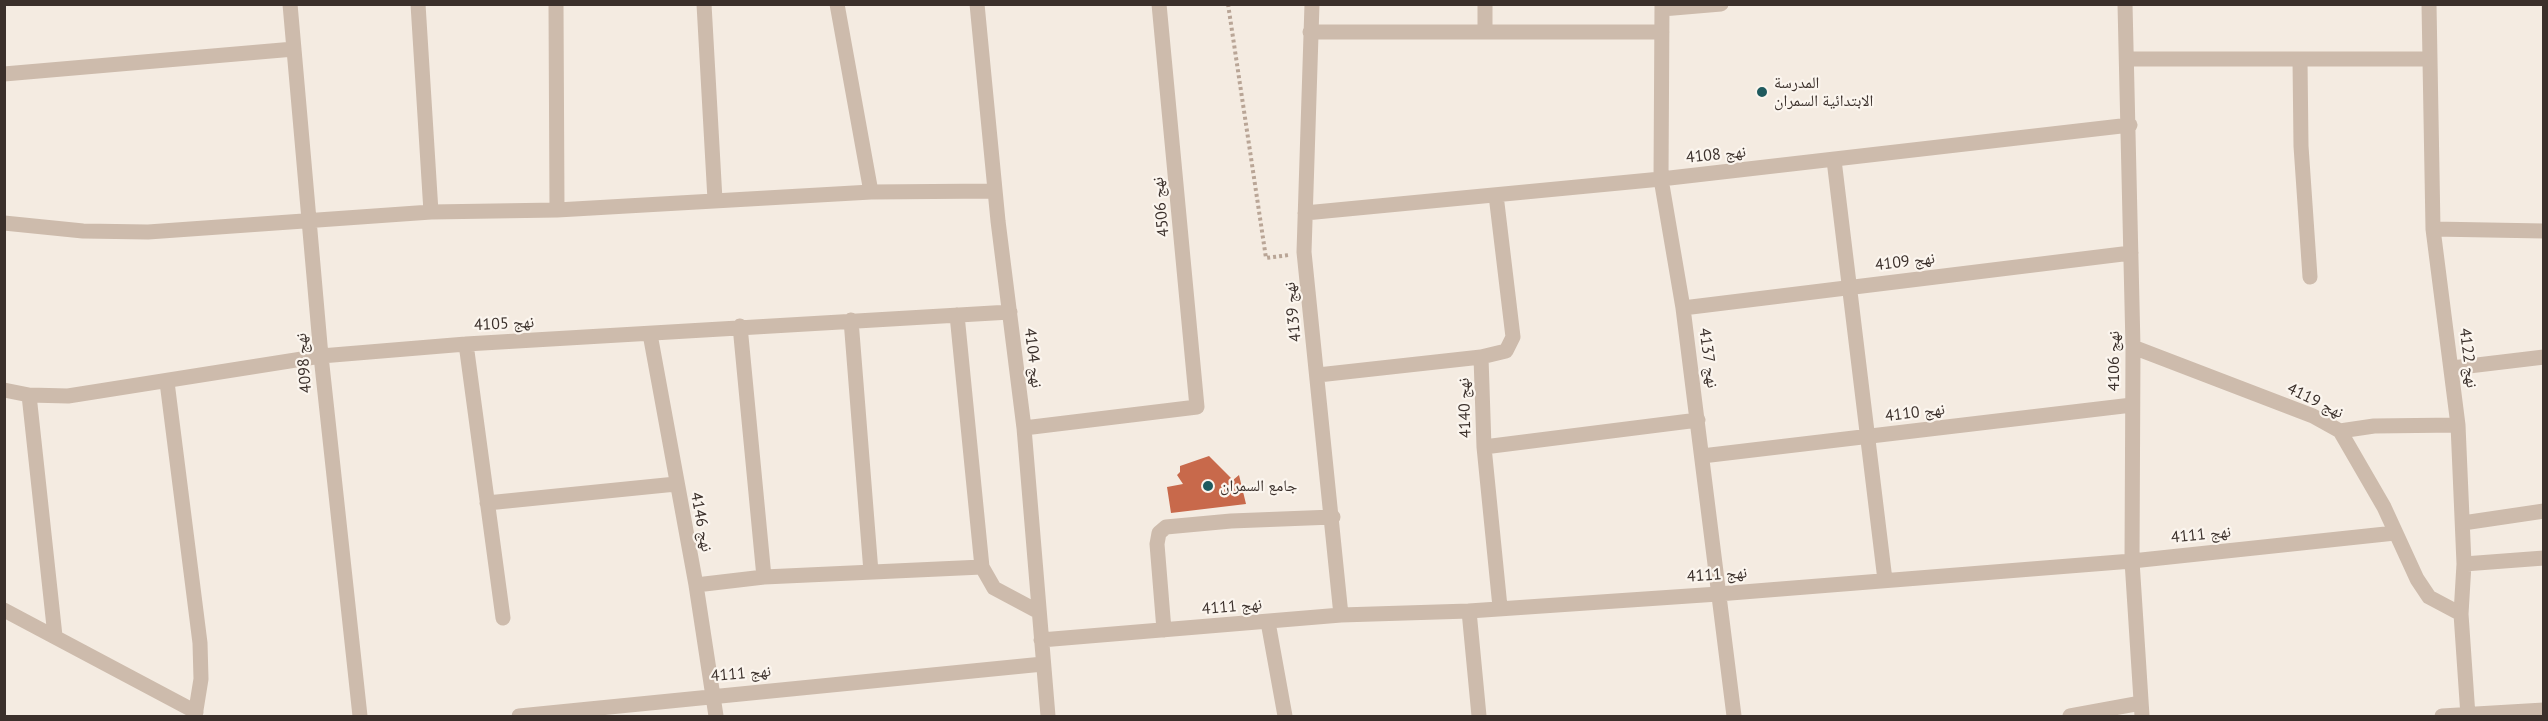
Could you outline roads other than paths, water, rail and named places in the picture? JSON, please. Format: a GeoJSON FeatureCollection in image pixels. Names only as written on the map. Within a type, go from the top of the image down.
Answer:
{"type":"FeatureCollection","features":[{"type":"Feature","properties":{"kind":"street","name":"نهج 4098"},"geometry":{"type":"LineString","coordinates":[[290,4],[311,221],[321,356],[360,717]]}},
{"type":"Feature","properties":{"kind":"street"},"geometry":{"type":"LineString","coordinates":[[418,4],[431,212]]}},
{"type":"Feature","properties":{"kind":"street"},"geometry":{"type":"LineString","coordinates":[[556,4],[557,210]]}},
{"type":"Feature","properties":{"kind":"street"},"geometry":{"type":"LineString","coordinates":[[704,4],[715,200]]}},
{"type":"Feature","properties":{"kind":"street"},"geometry":{"type":"LineString","coordinates":[[837,4],[871,192]]}},
{"type":"Feature","properties":{"kind":"street","name":"نهج 4104"},"geometry":{"type":"LineString","coordinates":[[976,4],[995,191],[1024,428],[1048,717]]}},
{"type":"Feature","properties":{"kind":"street","name":"نهج 4506"},"geometry":{"type":"LineString","coordinates":[[1024,428],[1197,407],[1159,4]]}},
{"type":"Feature","properties":{"kind":"street","name":"نهج 4139"},"geometry":{"type":"LineString","coordinates":[[1312,4],[1304,252],[1333,517],[1341,615]]}},
{"type":"Feature","properties":{"kind":"street"},"geometry":{"type":"LineString","coordinates":[[1485,4],[1485,30]]}},
{"type":"Feature","properties":{"kind":"street"},"geometry":{"type":"LineString","coordinates":[[1662,7],[1721,4]]}},
{"type":"Feature","properties":{"kind":"street","name":"نهج 4106"},"geometry":{"type":"LineString","coordinates":[[2125,4],[2130,125],[2133,347],[2132,561],[2141,710]]}},
{"type":"Feature","properties":{"kind":"street","name":"نهج 4122"},"geometry":{"type":"LineString","coordinates":[[2429,4],[2428,59],[2433,229],[2458,425],[2464,564],[2461,614],[2468,716]]}},
{"type":"Feature","properties":{"kind":"street","name":"نهج 4137"},"geometry":{"type":"LineString","coordinates":[[1662,7],[1661,179],[1683,309],[1734,717]]}},
{"type":"Feature","properties":{"kind":"street"},"geometry":{"type":"LineString","coordinates":[[1310,32],[1485,30],[1662,32]]}},
{"type":"Feature","properties":{"kind":"street"},"geometry":{"type":"LineString","coordinates":[[4,74],[294,49]]}},
{"type":"Feature","properties":{"kind":"street"},"geometry":{"type":"LineString","coordinates":[[2128,59],[2428,59]]}},
{"type":"Feature","properties":{"kind":"street"},"geometry":{"type":"LineString","coordinates":[[2300,60],[2301,146],[2310,277]]}},
{"type":"Feature","properties":{"kind":"street","name":"نهج 4108"},"geometry":{"type":"LineString","coordinates":[[1305,213],[1661,179],[2130,125]]}},
{"type":"Feature","properties":{"kind":"street"},"geometry":{"type":"LineString","coordinates":[[1834,160],[1885,580]]}},
{"type":"Feature","properties":{"kind":"street"},"geometry":{"type":"LineString","coordinates":[[4,223],[83,231],[148,232],[431,212],[557,210],[871,192],[995,191]]}},
{"type":"Feature","properties":{"kind":"street","name":"نهج 4140"},"geometry":{"type":"LineString","coordinates":[[1496,195],[1513,337],[1506,351],[1481,357],[1484,447],[1500,607]]}},
{"type":"Feature","properties":{"kind":"street"},"geometry":{"type":"LineString","coordinates":[[2433,229],[2544,231]]}},
{"type":"Feature","properties":{"kind":"street","name":"نهج 4109"},"geometry":{"type":"LineString","coordinates":[[1683,309],[2131,253]]}},
{"type":"Feature","properties":{"kind":"street","name":"نهج 4105"},"geometry":{"type":"LineString","coordinates":[[4,390],[29,395],[68,396],[321,356],[740,326],[1010,312]]}},
{"type":"Feature","properties":{"kind":"street"},"geometry":{"type":"LineString","coordinates":[[957,315],[982,567],[994,588],[1039,612]]}},
{"type":"Feature","properties":{"kind":"street"},"geometry":{"type":"LineString","coordinates":[[851,320],[871,572]]}},
{"type":"Feature","properties":{"kind":"street"},"geometry":{"type":"LineString","coordinates":[[740,326],[764,577]]}},
{"type":"Feature","properties":{"kind":"street","name":"نهج 4146"},"geometry":{"type":"LineString","coordinates":[[650,334],[696,585],[716,717]]}},
{"type":"Feature","properties":{"kind":"street"},"geometry":{"type":"LineString","coordinates":[[466,344],[503,618]]}},
{"type":"Feature","properties":{"kind":"street","name":"نهج 4119"},"geometry":{"type":"LineString","coordinates":[[2133,347],[2313,416],[2340,431],[2384,507],[2428,597],[2461,614]]}},
{"type":"Feature","properties":{"kind":"street"},"geometry":{"type":"LineString","coordinates":[[1318,375],[1481,357]]}},
{"type":"Feature","properties":{"kind":"street"},"geometry":{"type":"LineString","coordinates":[[2452,368],[2544,357]]}},
{"type":"Feature","properties":{"kind":"street"},"geometry":{"type":"LineString","coordinates":[[4,610],[195,714],[201,679],[200,643],[167,382]]}},
{"type":"Feature","properties":{"kind":"street"},"geometry":{"type":"LineString","coordinates":[[29,395],[55,636]]}},
{"type":"Feature","properties":{"kind":"street","name":"نهج 4110"},"geometry":{"type":"LineString","coordinates":[[1702,456],[2132,405]]}},
{"type":"Feature","properties":{"kind":"street"},"geometry":{"type":"LineString","coordinates":[[1484,447],[1698,420]]}},
{"type":"Feature","properties":{"kind":"street"},"geometry":{"type":"LineString","coordinates":[[2340,431],[2374,426],[2458,425]]}},
{"type":"Feature","properties":{"kind":"street"},"geometry":{"type":"LineString","coordinates":[[487,503],[676,484]]}},
{"type":"Feature","properties":{"kind":"street"},"geometry":{"type":"LineString","coordinates":[[2463,523],[2544,511]]}},
{"type":"Feature","properties":{"kind":"street"},"geometry":{"type":"LineString","coordinates":[[1164,630],[1157,544],[1160,533],[1166,527],[1231,521],[1333,517]]}},
{"type":"Feature","properties":{"kind":"street","name":"نهج 4111"},"geometry":{"type":"LineString","coordinates":[[1041,640],[1341,615],[1469,611],[1500,607],[1718,594],[2132,561],[2395,533]]}},
{"type":"Feature","properties":{"kind":"street"},"geometry":{"type":"LineString","coordinates":[[2464,564],[2544,558]]}},
{"type":"Feature","properties":{"kind":"street"},"geometry":{"type":"LineString","coordinates":[[696,585],[764,577],[982,567]]}},
{"type":"Feature","properties":{"kind":"street"},"geometry":{"type":"LineString","coordinates":[[1469,611],[1479,717]]}},
{"type":"Feature","properties":{"kind":"street"},"geometry":{"type":"LineString","coordinates":[[1268,622],[1285,717]]}},
{"type":"Feature","properties":{"kind":"street","name":"نهج 4111"},"geometry":{"type":"LineString","coordinates":[[519,717],[712,695],[1042,664]]}},
{"type":"Feature","properties":{"kind":"street"},"geometry":{"type":"LineString","coordinates":[[2070,717],[2141,710]]}},
{"type":"Feature","properties":{"kind":"street"},"geometry":{"type":"LineString","coordinates":[[2442,717],[2544,710]]}},
{"type":"Feature","properties":{"kind":"place","name":"المدرسة الابتدائية السمران"},"geometry":{"type":"Point","coordinates":[1762,92]}},
{"type":"Feature","properties":{"kind":"place","name":"جامع السمران"},"geometry":{"type":"Point","coordinates":[1208,486]}}]}
